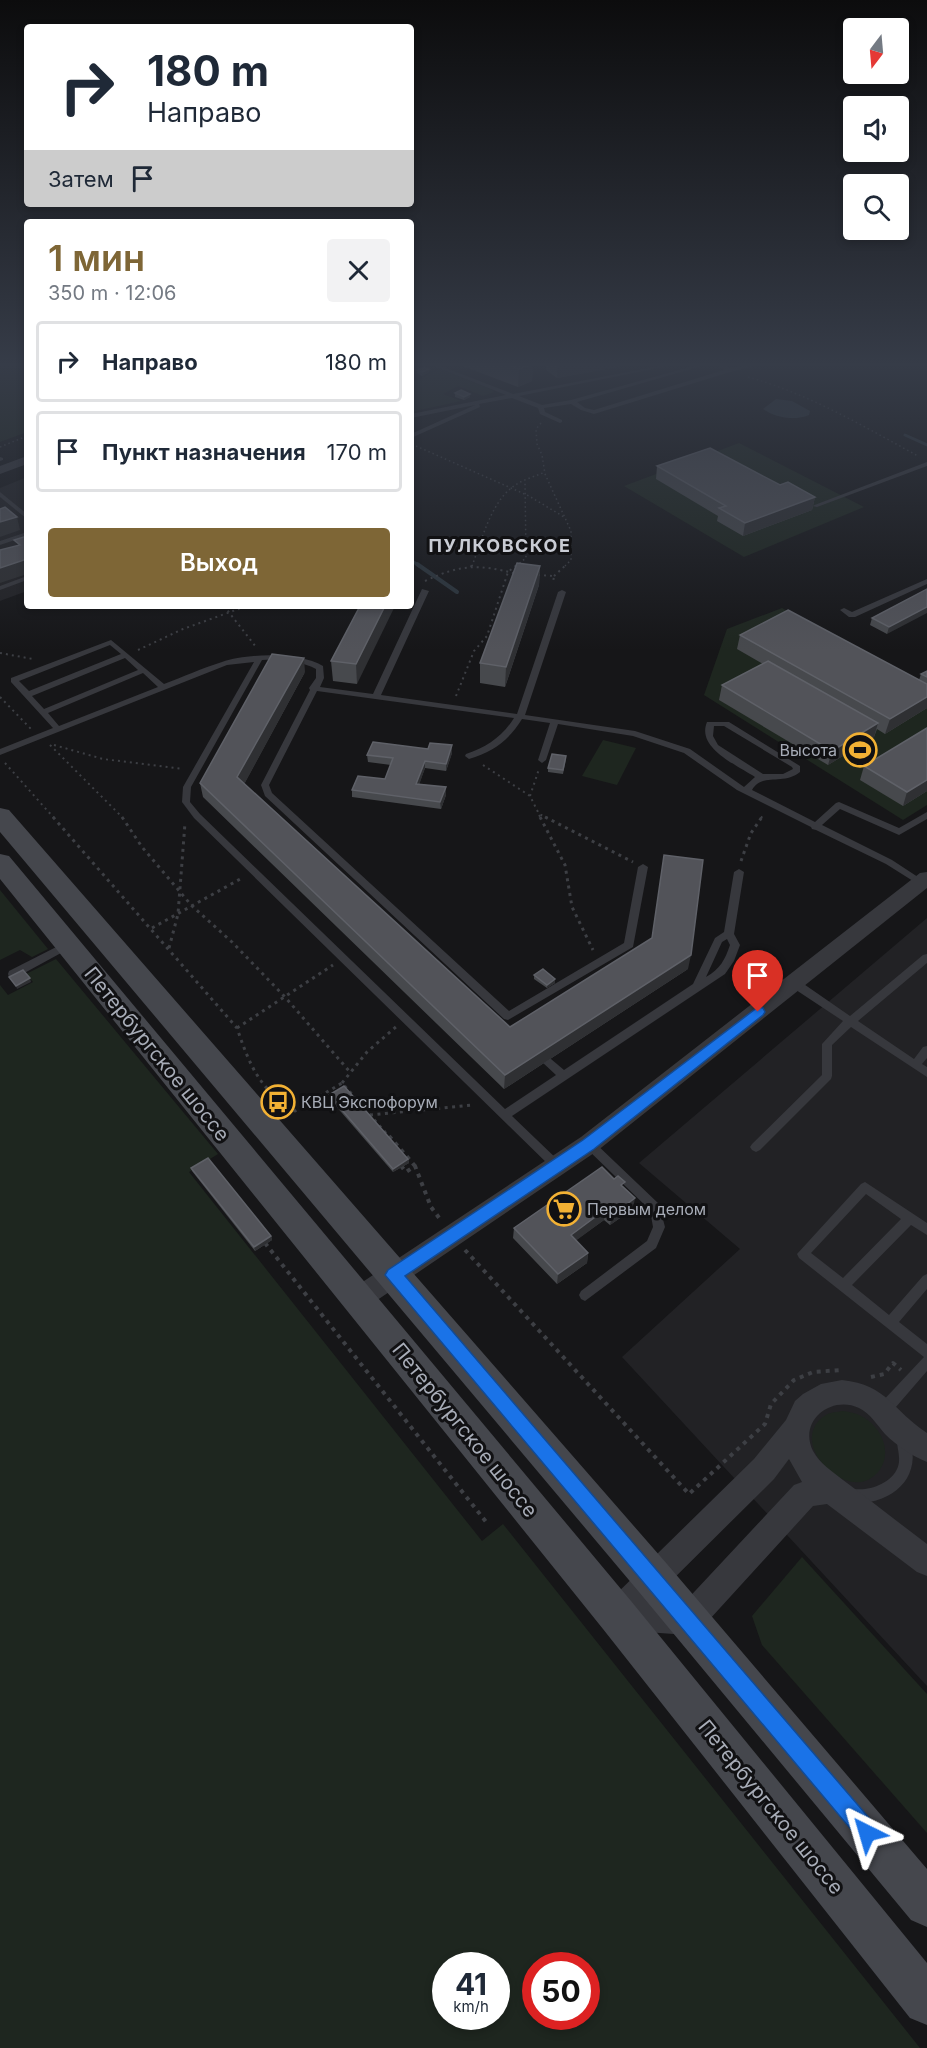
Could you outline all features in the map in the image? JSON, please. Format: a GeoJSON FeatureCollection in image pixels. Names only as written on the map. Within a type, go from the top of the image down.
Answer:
{"type":"FeatureCollection","features":[{"type":"Feature","properties":{"kind":"main road","name":"Петербургское шоссе"},"geometry":{"type":"LineString","coordinates":[[0,816],[653,1578],[927,1904]]}},
{"type":"Feature","properties":{"kind":"main road","name":"Петербургское шоссе"},"geometry":{"type":"LineString","coordinates":[[0,862],[617,1615],[927,2001]]}},
{"type":"Feature","properties":{"kind":"street"},"geometry":{"type":"LineString","coordinates":[[0,470],[24,461]]}},
{"type":"Feature","properties":{"kind":"street"},"geometry":{"type":"LineString","coordinates":[[358,1299],[589,1144],[924,880]]}},
{"type":"Feature","properties":{"kind":"street"},"geometry":{"type":"LineString","coordinates":[[617,1615],[764,1468],[797,1426],[802,1413],[811,1402],[824,1395],[838,1392],[854,1394],[870,1400],[927,1449]]}},
{"type":"Feature","properties":{"kind":"street"},"geometry":{"type":"LineString","coordinates":[[797,1426],[797,1441],[805,1462],[820,1481],[927,1562]]}},
{"type":"Feature","properties":{"kind":"street"},"geometry":{"type":"LineString","coordinates":[[617,1615],[688,1620],[804,1495],[819,1490],[834,1490]]}},
{"type":"Feature","properties":{"kind":"lane"},"geometry":{"type":"LineString","coordinates":[[815,506],[927,464]]}},
{"type":"Feature","properties":{"kind":"lane"},"geometry":{"type":"LineString","coordinates":[[0,494],[24,515]]}},
{"type":"Feature","properties":{"kind":"lane"},"geometry":{"type":"LineString","coordinates":[[0,507],[10,503]]}},
{"type":"Feature","properties":{"kind":"lane"},"geometry":{"type":"LineString","coordinates":[[0,543],[24,535]]}},
{"type":"Feature","properties":{"kind":"lane"},"geometry":{"type":"LineString","coordinates":[[0,588],[24,579]]}},
{"type":"Feature","properties":{"kind":"lane"},"geometry":{"type":"LineString","coordinates":[[844,610],[852,615],[927,581]]}},
{"type":"Feature","properties":{"kind":"lane"},"geometry":{"type":"LineString","coordinates":[[376,696],[424,591]]}},
{"type":"Feature","properties":{"kind":"lane"},"geometry":{"type":"LineString","coordinates":[[469,756],[486,751],[501,742],[510,733],[520,716],[562,592]]}},
{"type":"Feature","properties":{"kind":"lane"},"geometry":{"type":"LineString","coordinates":[[58,729],[14,680],[111,642],[128,654],[163,687]]}},
{"type":"Feature","properties":{"kind":"lane"},"geometry":{"type":"LineString","coordinates":[[27,695],[128,654]]}},
{"type":"Feature","properties":{"kind":"lane"},"geometry":{"type":"LineString","coordinates":[[0,752],[225,663],[270,657],[310,662],[320,668],[320,678],[265,785],[268,794],[508,1016],[513,1027]]}},
{"type":"Feature","properties":{"kind":"lane"},"geometry":{"type":"LineString","coordinates":[[258,659],[187,787],[186,802],[557,1166]]}},
{"type":"Feature","properties":{"kind":"lane"},"geometry":{"type":"LineString","coordinates":[[43,712],[144,670]]}},
{"type":"Feature","properties":{"kind":"lane"},"geometry":{"type":"LineString","coordinates":[[313,688],[520,716],[635,734],[656,740],[687,751],[747,792],[924,880]]}},
{"type":"Feature","properties":{"kind":"lane"},"geometry":{"type":"LineString","coordinates":[[542,760],[555,722]]}},
{"type":"Feature","properties":{"kind":"lane"},"geometry":{"type":"LineString","coordinates":[[747,792],[748,786],[761,777],[778,778],[792,775],[797,770],[796,766],[726,724],[710,724],[710,740],[715,747],[761,777]]}},
{"type":"Feature","properties":{"kind":"lane"},"geometry":{"type":"LineString","coordinates":[[815,827],[839,805],[898,832],[927,815]]}},
{"type":"Feature","properties":{"kind":"lane"},"geometry":{"type":"LineString","coordinates":[[508,1016],[629,945],[643,867]]}},
{"type":"Feature","properties":{"kind":"lane"},"geometry":{"type":"LineString","coordinates":[[506,1114],[562,1074],[696,986],[722,973],[731,958],[735,945],[729,934],[739,872]]}},
{"type":"Feature","properties":{"kind":"lane"},"geometry":{"type":"LineString","coordinates":[[696,986],[718,940],[729,934]]}},
{"type":"Feature","properties":{"kind":"lane"},"geometry":{"type":"LineString","coordinates":[[13,974],[68,945]]}},
{"type":"Feature","properties":{"kind":"lane"},"geometry":{"type":"LineString","coordinates":[[756,1147],[827,1076],[827,1044],[849,1022],[927,958]]}},
{"type":"Feature","properties":{"kind":"lane"},"geometry":{"type":"LineString","coordinates":[[794,983],[927,1073]]}},
{"type":"Feature","properties":{"kind":"lane"},"geometry":{"type":"LineString","coordinates":[[915,1065],[927,1050]]}},
{"type":"Feature","properties":{"kind":"lane"},"geometry":{"type":"LineString","coordinates":[[548,1062],[562,1074]]}},
{"type":"Feature","properties":{"kind":"lane"},"geometry":{"type":"LineString","coordinates":[[585,1295],[652,1244],[659,1227],[655,1208],[589,1144]]}},
{"type":"Feature","properties":{"kind":"lane"},"geometry":{"type":"LineString","coordinates":[[927,1230],[865,1186],[803,1254],[927,1352]]}},
{"type":"Feature","properties":{"kind":"lane"},"geometry":{"type":"LineString","coordinates":[[844,1285],[910,1218]]}},
{"type":"Feature","properties":{"kind":"lane"},"geometry":{"type":"LineString","coordinates":[[891,1322],[927,1280]]}},
{"type":"Feature","properties":{"kind":"lane"},"geometry":{"type":"LineString","coordinates":[[834,1490],[850,1496],[867,1497],[881,1493],[894,1485],[902,1474],[906,1460],[905,1444],[892,1420],[912,1378],[927,1362]]}},
{"type":"Feature","properties":{"kind":"path"},"geometry":{"type":"LineString","coordinates":[[447,461],[526,495],[566,518]]}},
{"type":"Feature","properties":{"kind":"path"},"geometry":{"type":"LineString","coordinates":[[543,461],[544,472],[571,531],[571,560],[554,576],[553,584],[562,592]]}},
{"type":"Feature","properties":{"kind":"path"},"geometry":{"type":"LineString","coordinates":[[471,568],[499,503],[510,488],[544,472]]}},
{"type":"Feature","properties":{"kind":"path"},"geometry":{"type":"LineString","coordinates":[[452,707],[474,651],[487,636],[508,572],[526,558],[525,481]]}},
{"type":"Feature","properties":{"kind":"path"},"geometry":{"type":"LineString","coordinates":[[429,579],[440,574],[471,568],[492,567],[525,575]]}},
{"type":"Feature","properties":{"kind":"path"},"geometry":{"type":"LineString","coordinates":[[535,575],[554,576]]}},
{"type":"Feature","properties":{"kind":"path"},"geometry":{"type":"LineString","coordinates":[[227,609],[259,651],[258,659]]}},
{"type":"Feature","properties":{"kind":"path"},"geometry":{"type":"LineString","coordinates":[[128,654],[238,609]]}},
{"type":"Feature","properties":{"kind":"path"},"geometry":{"type":"LineString","coordinates":[[0,653],[56,664]]}},
{"type":"Feature","properties":{"kind":"path"},"geometry":{"type":"LineString","coordinates":[[0,697],[41,736]]}},
{"type":"Feature","properties":{"kind":"path"},"geometry":{"type":"LineString","coordinates":[[196,770],[103,759],[48,743],[126,821],[142,847],[192,906],[232,942],[285,997],[350,1072]]}},
{"type":"Feature","properties":{"kind":"path"},"geometry":{"type":"LineString","coordinates":[[469,756],[530,796],[565,865],[572,907],[599,963]]}},
{"type":"Feature","properties":{"kind":"path"},"geometry":{"type":"LineString","coordinates":[[0,758],[152,928],[237,1028],[249,1064],[275,1099],[295,1110],[342,1083],[374,1046],[407,1019]]}},
{"type":"Feature","properties":{"kind":"path"},"geometry":{"type":"LineString","coordinates":[[530,796],[542,760]]}},
{"type":"Feature","properties":{"kind":"path"},"geometry":{"type":"LineString","coordinates":[[739,872],[743,851],[751,833],[771,805]]}},
{"type":"Feature","properties":{"kind":"path"},"geometry":{"type":"LineString","coordinates":[[169,949],[178,914],[186,814],[190,808]]}},
{"type":"Feature","properties":{"kind":"path"},"geometry":{"type":"LineString","coordinates":[[539,814],[643,867]]}},
{"type":"Feature","properties":{"kind":"path"},"geometry":{"type":"LineString","coordinates":[[152,928],[251,873]]}},
{"type":"Feature","properties":{"kind":"path"},"geometry":{"type":"LineString","coordinates":[[237,1028],[344,958]]}},
{"type":"Feature","properties":{"kind":"path"},"geometry":{"type":"LineString","coordinates":[[342,1083],[415,1167],[431,1207],[452,1236],[689,1494],[765,1424],[771,1404],[794,1380],[823,1370],[849,1372]]}},
{"type":"Feature","properties":{"kind":"path"},"geometry":{"type":"LineString","coordinates":[[370,1115],[494,1103]]}},
{"type":"Feature","properties":{"kind":"path"},"geometry":{"type":"LineString","coordinates":[[398,1163],[406,1172],[415,1167]]}},
{"type":"Feature","properties":{"kind":"path"},"geometry":{"type":"LineString","coordinates":[[263,1241],[487,1524]]}},
{"type":"Feature","properties":{"kind":"path"},"geometry":{"type":"LineString","coordinates":[[864,1375],[871,1377],[884,1374],[893,1363],[912,1378]]}},
{"type":"Feature","properties":{"kind":"shaded area"},"geometry":{"type":"Polygon","coordinates":[[[692,461],[773,461],[864,507],[744,557],[624,486],[692,461]]]}},
{"type":"Feature","properties":{"kind":"shaded area"},"geometry":{"type":"Polygon","coordinates":[[[24,478],[24,592],[0,601],[0,488],[24,478]]]}},
{"type":"Feature","properties":{"kind":"shaded area","name":"Высота"},"geometry":{"type":"Polygon","coordinates":[[[782,608],[927,690],[927,805],[903,820],[704,695],[727,629],[782,608]]]}},
{"type":"Feature","properties":{"kind":"shaded area"},"geometry":{"type":"Polygon","coordinates":[[[603,740],[636,748],[617,785],[582,776],[603,740]]]}},
{"type":"Feature","properties":{"kind":"shaded area"},"geometry":{"type":"Polygon","coordinates":[[[0,890],[48,949],[32,957],[20,950],[0,960],[0,890]]]}},
{"type":"Feature","properties":{"kind":"shaded area"},"geometry":{"type":"Polygon","coordinates":[[[927,918],[927,1686],[622,1357],[740,1249],[639,1163],[927,918]]]}},
{"type":"Feature","properties":{"kind":"shaded area"},"geometry":{"type":"Polygon","coordinates":[[[56,959],[218,1154],[189,1172],[482,1541],[503,1524],[920,2048],[0,2048],[0,985],[8,995],[33,982],[26,974],[56,959]]]}},
{"type":"Feature","properties":{"kind":"shaded area"},"geometry":{"type":"Polygon","coordinates":[[[843,1411],[857,1414],[869,1421],[881,1435],[884,1444],[884,1461],[880,1469],[874,1476],[862,1482],[848,1481],[835,1475],[823,1465],[815,1452],[812,1439],[815,1426],[828,1414],[843,1411]]]}},
{"type":"Feature","properties":{"kind":"shaded area"},"geometry":{"type":"Polygon","coordinates":[[[802,1557],[927,1694],[927,1833],[762,1645],[752,1616],[802,1557]]]}},
{"type":"Feature","properties":{"kind":"building"},"geometry":{"type":"Polygon","coordinates":[[[673,461],[734,461],[780,485],[788,482],[815,497],[745,523],[719,508],[726,506],[657,466],[673,461]]]}},
{"type":"Feature","properties":{"kind":"building"},"geometry":{"type":"Polygon","coordinates":[[[5,507],[17,517],[0,522],[0,509],[5,507]]]}},
{"type":"Feature","properties":{"kind":"building"},"geometry":{"type":"Polygon","coordinates":[[[24,537],[24,560],[0,568],[0,550],[20,545],[14,540],[24,537]]]}},
{"type":"Feature","properties":{"kind":"building"},"geometry":{"type":"Polygon","coordinates":[[[517,563],[540,566],[506,667],[480,663],[517,563]]]}},
{"type":"Feature","properties":{"kind":"building"},"geometry":{"type":"Polygon","coordinates":[[[927,589],[927,607],[889,627],[872,618],[927,589]]]}},
{"type":"Feature","properties":{"kind":"building"},"geometry":{"type":"Polygon","coordinates":[[[358,609],[384,609],[356,664],[331,661],[358,609]]]}},
{"type":"Feature","properties":{"kind":"building"},"geometry":{"type":"Polygon","coordinates":[[[788,610],[927,684],[927,697],[890,719],[740,635],[788,610]]]}},
{"type":"Feature","properties":{"kind":"building"},"geometry":{"type":"Polygon","coordinates":[[[272,654],[304,658],[237,777],[510,1027],[652,938],[664,855],[703,860],[691,955],[505,1075],[200,783],[272,654]]]}},
{"type":"Feature","properties":{"kind":"building"},"geometry":{"type":"Polygon","coordinates":[[[768,661],[878,723],[832,751],[722,685],[768,661]]]}},
{"type":"Feature","properties":{"kind":"building"},"geometry":{"type":"Polygon","coordinates":[[[927,728],[927,780],[907,792],[864,766],[927,728]]]}},
{"type":"Feature","properties":{"kind":"building"},"geometry":{"type":"Polygon","coordinates":[[[373,742],[428,749],[430,743],[452,745],[446,764],[425,761],[416,784],[446,787],[440,802],[352,790],[358,776],[385,779],[393,758],[367,755],[373,742]]]}},
{"type":"Feature","properties":{"kind":"building"},"geometry":{"type":"Polygon","coordinates":[[[552,754],[566,756],[563,770],[548,768],[552,754]]]}},
{"type":"Feature","properties":{"kind":"building"},"geometry":{"type":"Polygon","coordinates":[[[543,969],[555,979],[547,985],[534,975],[543,969]]]}},
{"type":"Feature","properties":{"kind":"building"},"geometry":{"type":"Polygon","coordinates":[[[23,970],[30,978],[16,986],[9,977],[23,970]]]}},
{"type":"Feature","properties":{"kind":"building"},"geometry":{"type":"Polygon","coordinates":[[[344,1086],[408,1159],[393,1169],[329,1095],[344,1086]]]}},
{"type":"Feature","properties":{"kind":"building"},"geometry":{"type":"Polygon","coordinates":[[[208,1158],[271,1236],[254,1247],[191,1168],[208,1158]]]}},
{"type":"Feature","properties":{"kind":"building"},"geometry":{"type":"Polygon","coordinates":[[[602,1167],[614,1179],[618,1176],[625,1182],[621,1185],[635,1198],[612,1215],[606,1209],[571,1235],[588,1253],[558,1274],[514,1228],[602,1167]]]}},
{"type":"Feature","properties":{"kind":"waterway"},"geometry":{"type":"LineString","coordinates":[[414,562],[419,566]]}},
{"type":"Feature","properties":{"kind":"waterway"},"geometry":{"type":"LineString","coordinates":[[417,564],[457,592]]}},
{"type":"Feature","properties":{"kind":"place","name":"Высота"},"geometry":{"type":"Point","coordinates":[860,750]}},
{"type":"Feature","properties":{"kind":"place","name":"КВЦ Экспофорум"},"geometry":{"type":"Point","coordinates":[278,1102]}},
{"type":"Feature","properties":{"kind":"place","name":"Первым делом"},"geometry":{"type":"Point","coordinates":[564,1209]}},
{"type":"Feature","properties":{"kind":"district","name":"ПУЛКОВСКОЕ"},"geometry":{"type":"Point","coordinates":[500,546]}},
{"type":"Feature","properties":{"kind":"route"},"geometry":{"type":"LineString","coordinates":[[758,1012],[589,1144],[393,1275],[653,1578],[867,1833]]}}]}
